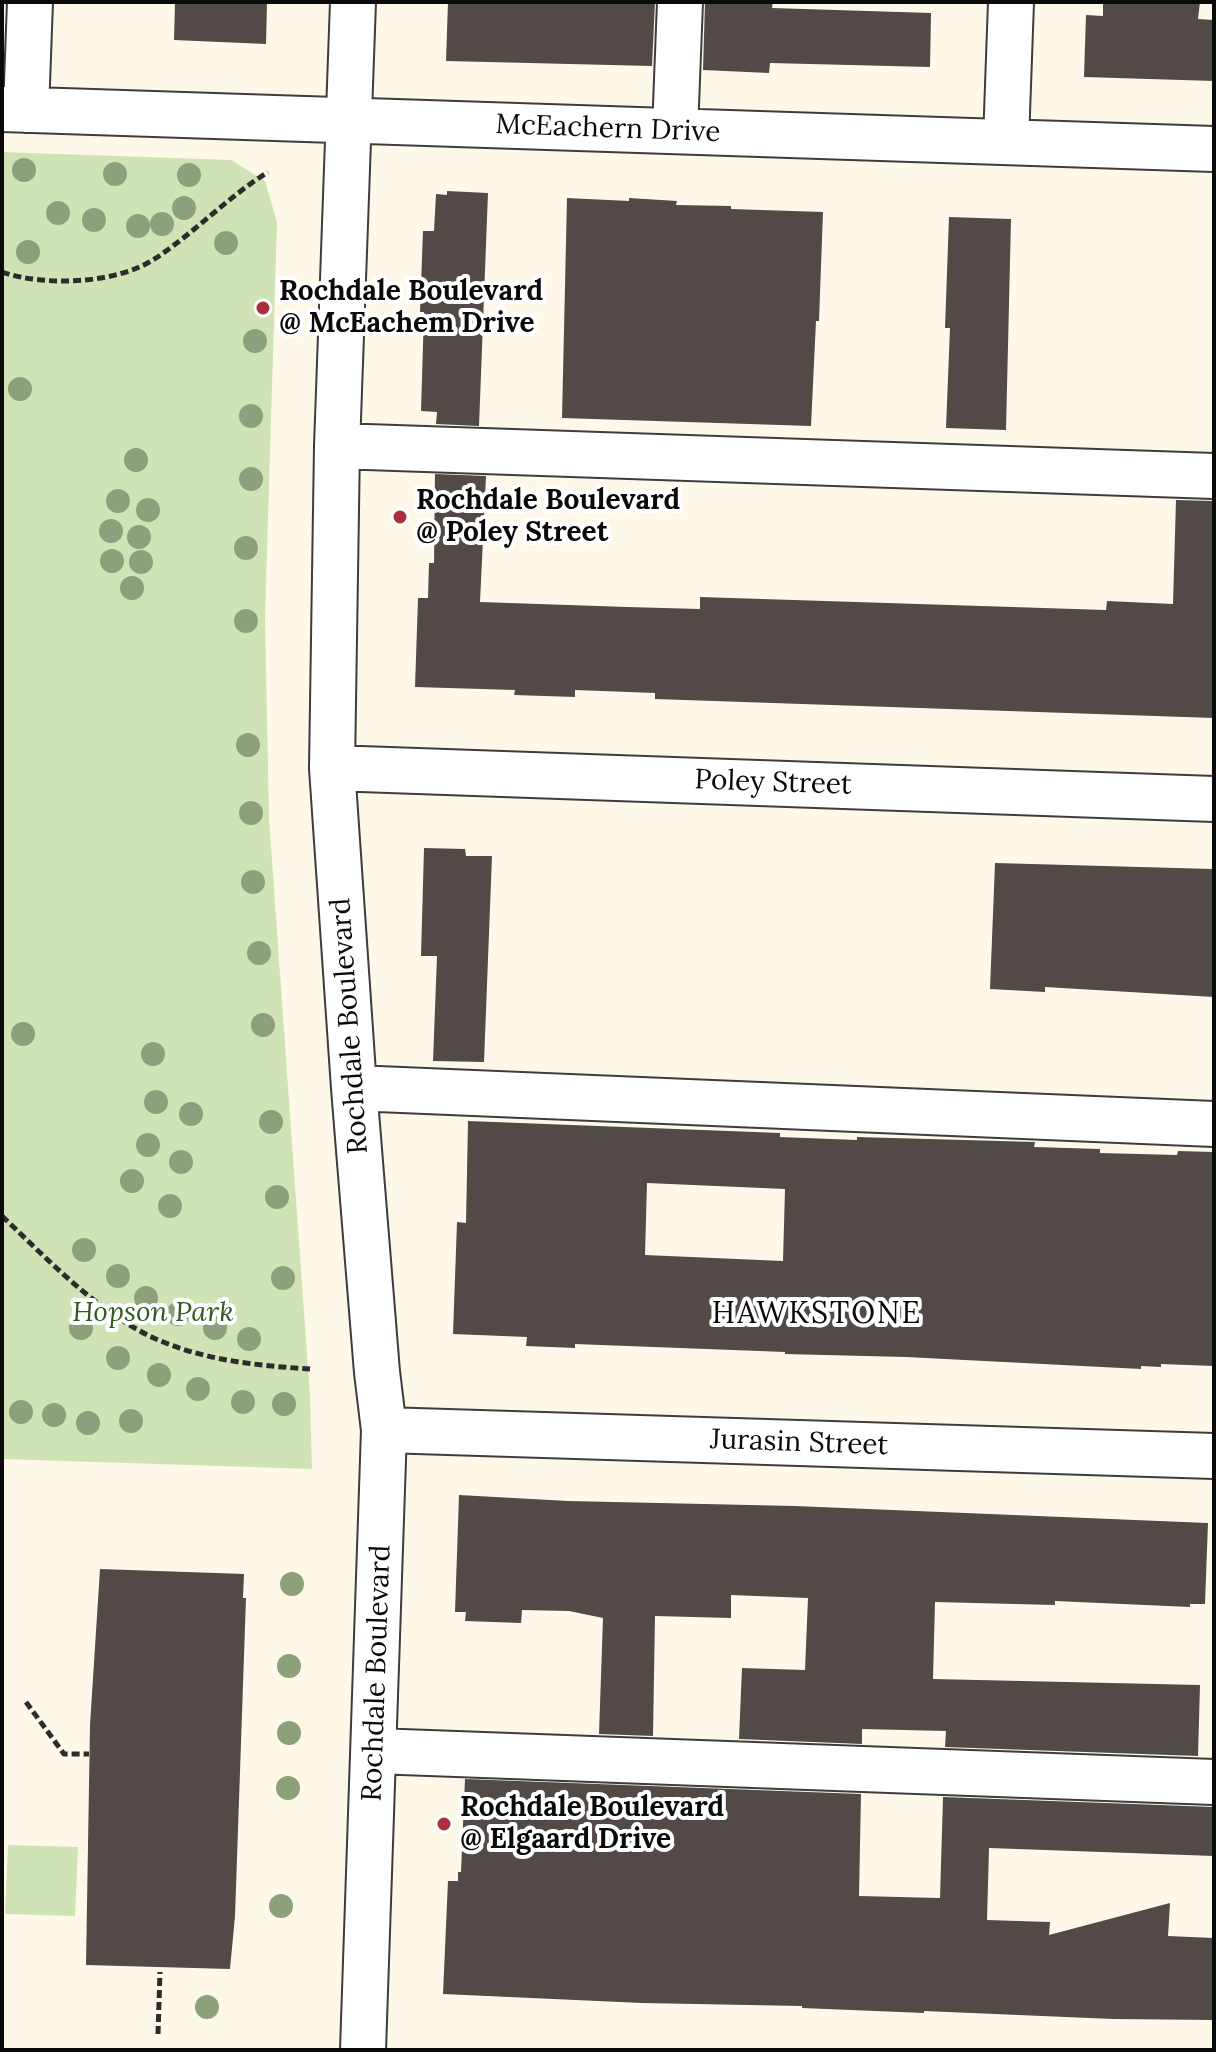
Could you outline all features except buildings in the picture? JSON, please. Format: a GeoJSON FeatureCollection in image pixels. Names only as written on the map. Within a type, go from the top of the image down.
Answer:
{"type":"FeatureCollection","features":[{"type":"Feature","properties":{"kind":"street"},"geometry":{"type":"LineString","coordinates":[[14,109],[30,2]]}},
{"type":"Feature","properties":{"kind":"street","name":"Rochdale Boulevard"},"geometry":{"type":"LineString","coordinates":[[353,2],[337,446],[332,768],[354,1088],[384,1430],[363,2050]]}},
{"type":"Feature","properties":{"kind":"street"},"geometry":{"type":"LineString","coordinates":[[675,131],[680,2]]}},
{"type":"Feature","properties":{"kind":"street"},"geometry":{"type":"LineString","coordinates":[[1006,141],[1011,2]]}},
{"type":"Feature","properties":{"kind":"street","name":"McEachern Drive"},"geometry":{"type":"LineString","coordinates":[[14,109],[1214,149]]}},
{"type":"Feature","properties":{"kind":"street"},"geometry":{"type":"LineString","coordinates":[[337,446],[1214,476]]}},
{"type":"Feature","properties":{"kind":"street","name":"Poley Street"},"geometry":{"type":"LineString","coordinates":[[332,768],[1214,799]]}},
{"type":"Feature","properties":{"kind":"street"},"geometry":{"type":"LineString","coordinates":[[354,1088],[1214,1124]]}},
{"type":"Feature","properties":{"kind":"street","name":"Jurasin Street"},"geometry":{"type":"LineString","coordinates":[[384,1430],[1214,1456]]}},
{"type":"Feature","properties":{"kind":"street"},"geometry":{"type":"LineString","coordinates":[[375,1751],[1214,1782]]}},
{"type":"Feature","properties":{"kind":"path"},"geometry":{"type":"LineString","coordinates":[[2,272],[41,282],[70,281],[133,270],[155,260],[268,172]]}},
{"type":"Feature","properties":{"kind":"path"},"geometry":{"type":"LineString","coordinates":[[2,1216],[72,1281],[129,1325],[198,1354],[252,1365],[310,1369]]}},
{"type":"Feature","properties":{"kind":"path"},"geometry":{"type":"LineString","coordinates":[[26,1702],[64,1754],[89,1754]]}},
{"type":"Feature","properties":{"kind":"path"},"geometry":{"type":"LineString","coordinates":[[158,2034],[160,1972]]}},
{"type":"Feature","properties":{"kind":"green space","name":"Hopson Park"},"geometry":{"type":"Polygon","coordinates":[[[2,152],[231,160],[265,181],[277,222],[265,617],[269,819],[310,1396],[312,1469],[2,1459],[2,152]]]}},
{"type":"Feature","properties":{"kind":"green space"},"geometry":{"type":"Polygon","coordinates":[[[8,1845],[78,1847],[75,1916],[5,1914],[8,1845]]]}},
{"type":"Feature","properties":{"kind":"place","name":"Rochdale Boulevard @ McEachem Drive"},"geometry":{"type":"Point","coordinates":[263,308]}},
{"type":"Feature","properties":{"kind":"place","name":"Rochdale Boulevard @ Poley Street"},"geometry":{"type":"Point","coordinates":[400,517]}},
{"type":"Feature","properties":{"kind":"place","name":"Rochdale Boulevard @ Elgaard Drive"},"geometry":{"type":"Point","coordinates":[444,1824]}},
{"type":"Feature","properties":{"kind":"district","name":"HAWKSTONE"},"geometry":{"type":"Point","coordinates":[817,1314]}}]}
